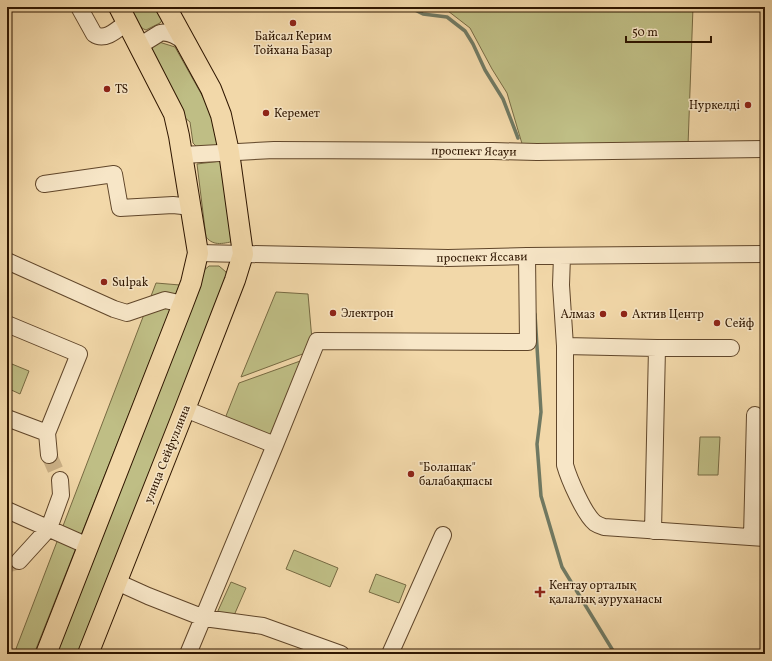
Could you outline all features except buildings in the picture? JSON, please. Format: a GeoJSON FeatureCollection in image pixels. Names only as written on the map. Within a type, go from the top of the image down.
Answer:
{"type":"FeatureCollection","features":[{"type":"Feature","properties":{"kind":"main road"},"geometry":{"type":"LineString","coordinates":[[166,7],[211,89],[221,115],[229,152],[243,254]]}},
{"type":"Feature","properties":{"kind":"main road"},"geometry":{"type":"LineString","coordinates":[[46,654],[191,283],[198,253],[183,154],[174,114],[123,15]]}},
{"type":"Feature","properties":{"kind":"main road","name":"улица Сейфуллина"},"geometry":{"type":"LineString","coordinates":[[88,654],[235,280],[243,254]]}},
{"type":"Feature","properties":{"kind":"street"},"geometry":{"type":"LineString","coordinates":[[79,7],[94,34],[102,37],[110,34],[123,15]]}},
{"type":"Feature","properties":{"kind":"street"},"geometry":{"type":"LineString","coordinates":[[139,46],[164,32],[176,36],[186,43]]}},
{"type":"Feature","properties":{"kind":"street","name":"проспект Ясауи"},"geometry":{"type":"LineString","coordinates":[[183,154],[274,150],[537,152],[765,149]]}},
{"type":"Feature","properties":{"kind":"street"},"geometry":{"type":"LineString","coordinates":[[44,184],[114,174],[120,208],[173,205],[192,207]]}},
{"type":"Feature","properties":{"kind":"street","name":"проспект Яссави"},"geometry":{"type":"LineString","coordinates":[[198,253],[448,258],[765,254]]}},
{"type":"Feature","properties":{"kind":"street"},"geometry":{"type":"LineString","coordinates":[[188,654],[317,341],[528,342],[527,256]]}},
{"type":"Feature","properties":{"kind":"street"},"geometry":{"type":"LineString","coordinates":[[562,256],[561,285],[565,346],[565,465],[569,480],[589,515],[596,523],[604,527],[758,537],[755,415]]}},
{"type":"Feature","properties":{"kind":"street"},"geometry":{"type":"LineString","coordinates":[[7,261],[114,309],[127,313],[165,300],[183,304]]}},
{"type":"Feature","properties":{"kind":"street"},"geometry":{"type":"LineString","coordinates":[[7,324],[79,354],[47,433],[49,455]]}},
{"type":"Feature","properties":{"kind":"street"},"geometry":{"type":"LineString","coordinates":[[565,346],[731,348]]}},
{"type":"Feature","properties":{"kind":"street"},"geometry":{"type":"LineString","coordinates":[[653,531],[657,348]]}},
{"type":"Feature","properties":{"kind":"street"},"geometry":{"type":"LineString","coordinates":[[185,409],[275,445]]}},
{"type":"Feature","properties":{"kind":"street"},"geometry":{"type":"LineString","coordinates":[[7,418],[47,433]]}},
{"type":"Feature","properties":{"kind":"street"},"geometry":{"type":"LineString","coordinates":[[19,561],[49,528],[61,495],[60,480]]}},
{"type":"Feature","properties":{"kind":"street"},"geometry":{"type":"LineString","coordinates":[[7,510],[88,546]]}},
{"type":"Feature","properties":{"kind":"street"},"geometry":{"type":"LineString","coordinates":[[390,654],[443,535]]}},
{"type":"Feature","properties":{"kind":"street"},"geometry":{"type":"LineString","coordinates":[[116,582],[204,618],[263,626],[341,654]]}},
{"type":"Feature","properties":{"kind":"shaded area"},"geometry":{"type":"Polygon","coordinates":[[[129,7],[159,7],[163,19],[160,23],[146,30],[143,29],[138,24],[129,7]]]}},
{"type":"Feature","properties":{"kind":"shaded area"},"geometry":{"type":"Polygon","coordinates":[[[422,7],[693,7],[688,146],[523,147],[507,93],[470,28],[448,11],[422,7]]]}},
{"type":"Feature","properties":{"kind":"shaded area"},"geometry":{"type":"Polygon","coordinates":[[[159,42],[175,47],[208,106],[219,145],[218,147],[197,147],[193,143],[190,122],[184,117],[149,47],[159,42]]]}},
{"type":"Feature","properties":{"kind":"shaded area"},"geometry":{"type":"Polygon","coordinates":[[[221,161],[236,241],[220,244],[212,242],[206,237],[197,164],[221,161]]]}},
{"type":"Feature","properties":{"kind":"shaded area"},"geometry":{"type":"Polygon","coordinates":[[[209,266],[219,266],[226,272],[227,276],[79,654],[52,654],[203,271],[209,266]]]}},
{"type":"Feature","properties":{"kind":"shaded area"},"geometry":{"type":"Polygon","coordinates":[[[156,283],[180,285],[34,654],[14,654],[156,283]]]}},
{"type":"Feature","properties":{"kind":"shaded area"},"geometry":{"type":"Polygon","coordinates":[[[276,292],[308,294],[312,340],[308,352],[241,377],[276,292]]]}},
{"type":"Feature","properties":{"kind":"shaded area"},"geometry":{"type":"Polygon","coordinates":[[[303,360],[272,439],[224,421],[239,383],[303,360]]]}},
{"type":"Feature","properties":{"kind":"shaded area"},"geometry":{"type":"Polygon","coordinates":[[[7,362],[29,371],[20,394],[7,388],[7,362]]]}},
{"type":"Feature","properties":{"kind":"shaded area"},"geometry":{"type":"Polygon","coordinates":[[[700,437],[720,437],[718,475],[698,475],[700,437]]]}},
{"type":"Feature","properties":{"kind":"shaded area"},"geometry":{"type":"Polygon","coordinates":[[[294,550],[338,568],[330,587],[286,569],[294,550]]]}},
{"type":"Feature","properties":{"kind":"shaded area"},"geometry":{"type":"Polygon","coordinates":[[[376,574],[406,585],[399,603],[369,592],[376,574]]]}},
{"type":"Feature","properties":{"kind":"shaded area"},"geometry":{"type":"Polygon","coordinates":[[[231,582],[246,588],[232,620],[217,613],[231,582]]]}},
{"type":"Feature","properties":{"kind":"waterway"},"geometry":{"type":"LineString","coordinates":[[409,7],[423,14],[447,17],[465,31],[485,70],[503,99],[518,138]]}},
{"type":"Feature","properties":{"kind":"waterway"},"geometry":{"type":"LineString","coordinates":[[535,314],[541,412],[537,444],[541,496],[562,567],[615,654]]}},
{"type":"Feature","properties":{"kind":"tunnel"},"geometry":{"type":"LineString","coordinates":[[49,455],[60,480]]}},
{"type":"Feature","properties":{"kind":"tunnel"},"geometry":{"type":"LineString","coordinates":[[7,565],[19,561]]}},
{"type":"Feature","properties":{"kind":"place","name":"Байсал Керим Тойхана Базар"},"geometry":{"type":"Point","coordinates":[293,23]}},
{"type":"Feature","properties":{"kind":"place","name":"TS"},"geometry":{"type":"Point","coordinates":[107,89]}},
{"type":"Feature","properties":{"kind":"place","name":"Нуркелді"},"geometry":{"type":"Point","coordinates":[748,105]}},
{"type":"Feature","properties":{"kind":"place","name":"Керемет"},"geometry":{"type":"Point","coordinates":[266,113]}},
{"type":"Feature","properties":{"kind":"place","name":"Sulpak"},"geometry":{"type":"Point","coordinates":[104,282]}},
{"type":"Feature","properties":{"kind":"place","name":"Электрон"},"geometry":{"type":"Point","coordinates":[333,313]}},
{"type":"Feature","properties":{"kind":"place","name":"Алмаз"},"geometry":{"type":"Point","coordinates":[603,314]}},
{"type":"Feature","properties":{"kind":"place","name":"Актив Центр"},"geometry":{"type":"Point","coordinates":[624,314]}},
{"type":"Feature","properties":{"kind":"place","name":"Сейф"},"geometry":{"type":"Point","coordinates":[717,323]}},
{"type":"Feature","properties":{"kind":"place","name":"\"Болашак\" балабақшасы"},"geometry":{"type":"Point","coordinates":[411,474]}},
{"type":"Feature","properties":{"kind":"place","name":"Кентау орталық қалалық ауруханасы"},"geometry":{"type":"Point","coordinates":[540,592]}}]}
